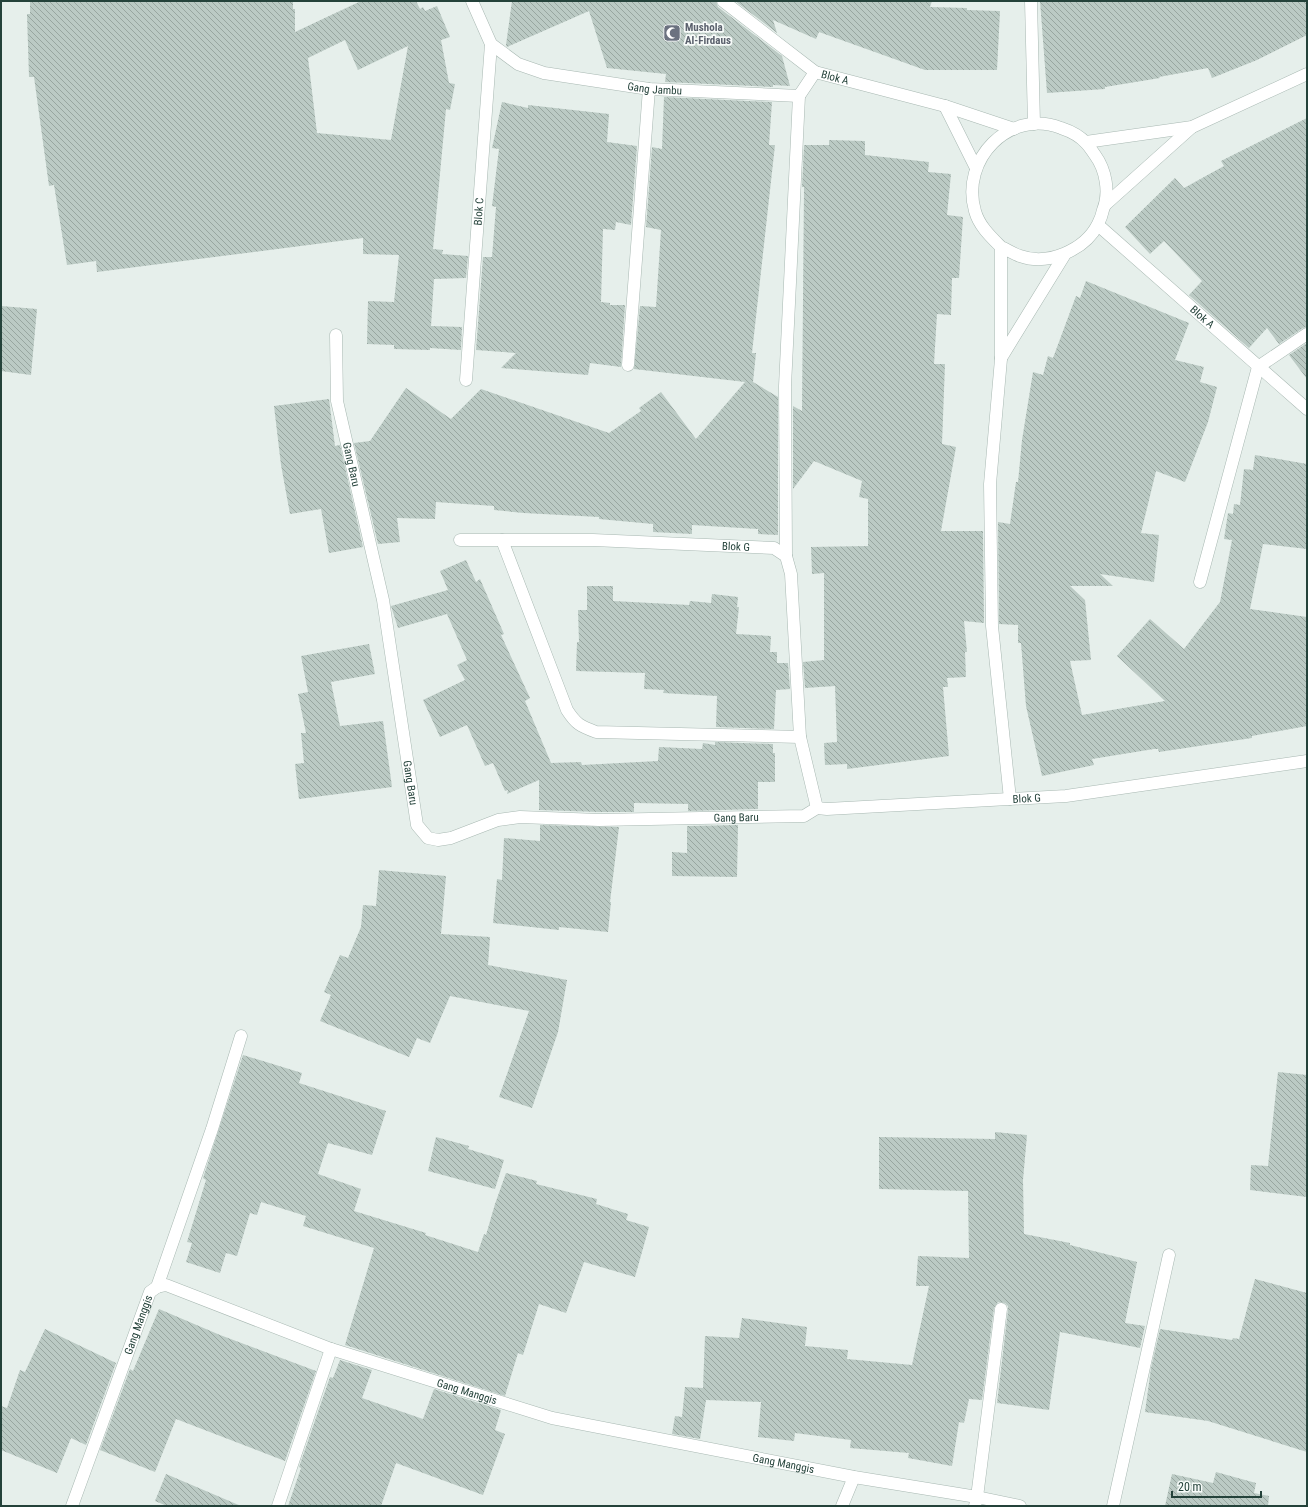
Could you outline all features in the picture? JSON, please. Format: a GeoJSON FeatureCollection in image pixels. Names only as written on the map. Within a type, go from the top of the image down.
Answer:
{"type":"FeatureCollection","features":[{"type":"Feature","properties":{"kind":"street"},"geometry":{"type":"LineString","coordinates":[[472,1],[491,44]]}},
{"type":"Feature","properties":{"kind":"street","name":"Blok A"},"geometry":{"type":"LineString","coordinates":[[723,1],[815,72],[945,106],[1014,128]]}},
{"type":"Feature","properties":{"kind":"street"},"geometry":{"type":"LineString","coordinates":[[1031,1],[1034,124]]}},
{"type":"Feature","properties":{"kind":"street","name":"Gang Jambu"},"geometry":{"type":"LineString","coordinates":[[491,44],[518,64],[544,73],[649,89],[799,96]]}},
{"type":"Feature","properties":{"kind":"street","name":"Blok C"},"geometry":{"type":"LineString","coordinates":[[466,380],[491,44]]}},
{"type":"Feature","properties":{"kind":"street"},"geometry":{"type":"LineString","coordinates":[[815,72],[799,96],[785,386],[786,556],[791,574],[800,737],[817,808]]}},
{"type":"Feature","properties":{"kind":"street"},"geometry":{"type":"LineString","coordinates":[[1086,142],[1192,127],[1307,74]]}},
{"type":"Feature","properties":{"kind":"street"},"geometry":{"type":"LineString","coordinates":[[628,365],[649,89]]}},
{"type":"Feature","properties":{"kind":"street"},"geometry":{"type":"LineString","coordinates":[[945,106],[976,168]]}},
{"type":"Feature","properties":{"kind":"street"},"geometry":{"type":"LineString","coordinates":[[1034,124],[1053,125],[1070,131],[1086,142],[1099,160],[1106,182],[1106,204],[1098,225],[1084,242],[1065,254],[1044,259],[1021,257],[1001,247],[985,232],[975,212],[972,190],[976,168],[987,148],[999,137],[1014,128],[1034,124]]}},
{"type":"Feature","properties":{"kind":"street"},"geometry":{"type":"LineString","coordinates":[[1106,204],[1192,127]]}},
{"type":"Feature","properties":{"kind":"street","name":"Blok A"},"geometry":{"type":"LineString","coordinates":[[1098,225],[1307,409]]}},
{"type":"Feature","properties":{"kind":"street"},"geometry":{"type":"LineString","coordinates":[[1001,247],[1001,359],[990,484],[992,626],[1010,799]]}},
{"type":"Feature","properties":{"kind":"street"},"geometry":{"type":"LineString","coordinates":[[1001,359],[1065,254]]}},
{"type":"Feature","properties":{"kind":"street"},"geometry":{"type":"LineString","coordinates":[[1200,582],[1258,367],[1307,334]]}},
{"type":"Feature","properties":{"kind":"street","name":"Gang Baru"},"geometry":{"type":"LineString","coordinates":[[336,335],[337,401],[383,600],[418,825],[428,838],[438,840],[451,838],[498,820],[520,817],[599,820],[804,816],[817,808]]}},
{"type":"Feature","properties":{"kind":"street","name":"Blok G"},"geometry":{"type":"LineString","coordinates":[[460,540],[593,540],[774,548],[786,556]]}},
{"type":"Feature","properties":{"kind":"street"},"geometry":{"type":"LineString","coordinates":[[502,540],[566,710],[574,721],[583,727],[596,732],[800,737]]}},
{"type":"Feature","properties":{"kind":"street","name":"Blok G"},"geometry":{"type":"LineString","coordinates":[[817,808],[827,810],[1066,796],[1307,761]]}},
{"type":"Feature","properties":{"kind":"street"},"geometry":{"type":"LineString","coordinates":[[157,1287],[212,1129],[241,1036]]}},
{"type":"Feature","properties":{"kind":"street"},"geometry":{"type":"LineString","coordinates":[[1113,1506],[1169,1255]]}},
{"type":"Feature","properties":{"kind":"street","name":"Gang Manggis"},"geometry":{"type":"LineString","coordinates":[[72,1506],[150,1292],[157,1287],[166,1285],[331,1348],[552,1418],[976,1502],[1020,1506]]}},
{"type":"Feature","properties":{"kind":"street"},"geometry":{"type":"LineString","coordinates":[[976,1502],[1001,1309]]}},
{"type":"Feature","properties":{"kind":"street"},"geometry":{"type":"LineString","coordinates":[[278,1506],[331,1348]]}},
{"type":"Feature","properties":{"kind":"street"},"geometry":{"type":"LineString","coordinates":[[842,1506],[854,1477]]}},
{"type":"Feature","properties":{"kind":"building"},"geometry":{"type":"Polygon","coordinates":[[[30,1],[293,1],[293,9],[295,9],[295,32],[361,1],[416,1],[420,9],[423,7],[425,11],[437,6],[450,37],[441,40],[449,83],[455,84],[450,110],[446,109],[433,249],[443,250],[442,254],[468,256],[466,278],[434,279],[431,326],[462,327],[461,350],[430,348],[430,350],[394,349],[394,345],[367,344],[368,301],[394,302],[399,255],[363,254],[363,238],[97,272],[96,261],[67,265],[54,185],[49,186],[34,77],[29,77],[27,14],[30,14],[30,1]],[[345,40],[308,58],[317,133],[391,140],[408,46],[358,70],[345,40]]]}},
{"type":"Feature","properties":{"kind":"building","name":"Mushola Al-Firdaus"},"geometry":{"type":"Polygon","coordinates":[[[512,1],[716,1],[718,7],[782,56],[790,86],[773,85],[773,87],[665,82],[666,74],[607,68],[589,11],[507,47],[506,45],[512,1]]]}},
{"type":"Feature","properties":{"kind":"building"},"geometry":{"type":"Polygon","coordinates":[[[735,1],[932,1],[930,7],[1000,11],[997,70],[925,70],[819,32],[816,39],[773,20],[777,33],[735,1]]]}},
{"type":"Feature","properties":{"kind":"building"},"geometry":{"type":"Polygon","coordinates":[[[1040,1],[1307,1],[1307,35],[1257,60],[1212,78],[1208,68],[1105,87],[1105,89],[1047,93],[1040,1]]]}},
{"type":"Feature","properties":{"kind":"building"},"geometry":{"type":"Polygon","coordinates":[[[664,97],[772,102],[769,145],[775,145],[752,353],[756,353],[753,382],[778,397],[778,535],[758,534],[758,529],[692,525],[692,534],[653,532],[653,524],[599,519],[599,517],[494,510],[494,506],[436,502],[435,519],[397,518],[400,542],[378,544],[354,443],[370,441],[406,388],[451,419],[481,389],[609,433],[641,411],[639,408],[661,392],[696,439],[745,382],[634,369],[640,306],[656,307],[661,230],[646,227],[652,147],[662,149],[664,97]]]}},
{"type":"Feature","properties":{"kind":"building"},"geometry":{"type":"Polygon","coordinates":[[[502,102],[528,108],[528,105],[609,114],[607,142],[637,146],[631,225],[616,222],[615,230],[603,229],[601,302],[610,303],[610,305],[625,305],[621,367],[590,363],[588,375],[501,368],[516,353],[476,350],[483,257],[492,257],[496,207],[492,206],[499,149],[492,148],[502,102]]]}},
{"type":"Feature","properties":{"kind":"building"},"geometry":{"type":"Polygon","coordinates":[[[1307,118],[1307,327],[1303,328],[1279,344],[1267,328],[1249,348],[1189,295],[1202,281],[1164,241],[1150,254],[1125,227],[1175,178],[1184,188],[1224,166],[1221,161],[1307,118]]]}},
{"type":"Feature","properties":{"kind":"building"},"geometry":{"type":"Polygon","coordinates":[[[829,140],[865,141],[865,155],[929,162],[928,172],[951,174],[947,215],[963,217],[959,278],[952,278],[951,315],[937,314],[934,364],[945,364],[942,444],[956,447],[941,531],[983,531],[984,623],[964,621],[967,652],[965,652],[966,677],[947,678],[948,687],[943,687],[949,756],[847,769],[847,764],[825,765],[824,743],[837,742],[835,686],[805,688],[803,662],[824,660],[824,573],[812,574],[811,547],[868,546],[868,499],[859,497],[862,481],[814,461],[793,489],[793,406],[802,411],[804,187],[802,187],[804,145],[829,145],[829,140]]]}},
{"type":"Feature","properties":{"kind":"building"},"geometry":{"type":"Polygon","coordinates":[[[1086,281],[1189,323],[1175,360],[1204,367],[1200,382],[1217,387],[1208,422],[1185,482],[1156,471],[1141,533],[1159,535],[1154,582],[1100,574],[1113,586],[1070,586],[1085,600],[1091,660],[1070,661],[1082,715],[1165,701],[1117,656],[1150,619],[1184,649],[1220,602],[1232,540],[1224,539],[1228,513],[1233,514],[1234,504],[1240,505],[1244,469],[1253,470],[1255,455],[1307,464],[1307,549],[1263,544],[1250,609],[1307,617],[1307,726],[1252,736],[1252,738],[1159,752],[1158,749],[1154,749],[1092,759],[1094,765],[1042,776],[1026,706],[1021,643],[1018,643],[1018,625],[999,624],[998,522],[1010,524],[1016,482],[1018,482],[1022,440],[1033,372],[1043,375],[1048,356],[1053,358],[1076,296],[1080,298],[1086,281]]]}},
{"type":"Feature","properties":{"kind":"building"},"geometry":{"type":"Polygon","coordinates":[[[1,306],[37,309],[31,375],[1,371],[1,306]]]}},
{"type":"Feature","properties":{"kind":"building"},"geometry":{"type":"Polygon","coordinates":[[[1307,343],[1307,379],[1289,355],[1307,343]]]}},
{"type":"Feature","properties":{"kind":"building"},"geometry":{"type":"Polygon","coordinates":[[[329,399],[335,446],[340,445],[363,547],[329,553],[321,509],[290,514],[281,465],[274,406],[329,399]]]}},
{"type":"Feature","properties":{"kind":"building"},"geometry":{"type":"Polygon","coordinates":[[[466,560],[476,582],[480,579],[504,634],[501,635],[530,698],[525,701],[551,763],[581,762],[582,765],[658,761],[659,747],[702,749],[703,743],[715,745],[715,742],[773,744],[773,753],[775,753],[775,782],[758,782],[758,809],[688,811],[688,804],[634,803],[634,812],[539,810],[539,780],[507,794],[508,790],[505,791],[493,763],[485,766],[467,725],[440,737],[423,700],[465,680],[457,665],[467,660],[447,614],[398,628],[391,606],[448,590],[440,571],[466,560]]]}},
{"type":"Feature","properties":{"kind":"building"},"geometry":{"type":"Polygon","coordinates":[[[587,586],[613,586],[613,601],[689,605],[690,601],[711,603],[712,594],[738,597],[737,607],[739,607],[736,634],[771,636],[770,652],[777,652],[777,663],[788,663],[790,689],[776,690],[774,729],[716,727],[717,696],[663,693],[664,690],[644,689],[645,673],[576,671],[577,642],[579,642],[578,610],[587,610],[587,586]]]}},
{"type":"Feature","properties":{"kind":"building"},"geometry":{"type":"Polygon","coordinates":[[[369,644],[375,674],[331,682],[340,726],[383,721],[392,787],[299,799],[295,764],[304,763],[301,733],[306,733],[298,694],[308,692],[301,656],[369,644]]]}},
{"type":"Feature","properties":{"kind":"building"},"geometry":{"type":"Polygon","coordinates":[[[540,825],[619,827],[608,932],[559,927],[559,930],[493,923],[497,879],[502,880],[504,838],[540,841],[540,825]]]}},
{"type":"Feature","properties":{"kind":"building"},"geometry":{"type":"Polygon","coordinates":[[[738,825],[737,877],[672,876],[672,852],[687,853],[687,826],[738,825]]]}},
{"type":"Feature","properties":{"kind":"building"},"geometry":{"type":"Polygon","coordinates":[[[379,870],[446,876],[441,934],[490,937],[488,965],[567,980],[558,1032],[532,1108],[499,1097],[529,1011],[450,996],[430,1043],[417,1038],[409,1057],[320,1021],[331,995],[324,992],[340,955],[348,958],[361,927],[363,905],[376,906],[379,870]]]}},
{"type":"Feature","properties":{"kind":"building"},"geometry":{"type":"Polygon","coordinates":[[[243,1055],[302,1073],[299,1083],[386,1111],[372,1155],[328,1143],[318,1174],[361,1189],[354,1211],[426,1233],[425,1235],[478,1252],[484,1234],[486,1235],[506,1173],[537,1181],[536,1184],[597,1199],[596,1204],[628,1214],[626,1220],[649,1227],[635,1277],[584,1262],[566,1313],[539,1304],[523,1355],[518,1353],[505,1396],[345,1345],[374,1248],[303,1226],[306,1216],[261,1202],[257,1215],[250,1213],[237,1256],[226,1253],[220,1273],[186,1262],[192,1243],[187,1242],[206,1180],[203,1178],[243,1055]]]}},
{"type":"Feature","properties":{"kind":"building"},"geometry":{"type":"Polygon","coordinates":[[[1278,1072],[1307,1075],[1307,1197],[1250,1190],[1251,1165],[1268,1166],[1278,1072]]]}},
{"type":"Feature","properties":{"kind":"building"},"geometry":{"type":"Polygon","coordinates":[[[995,1132],[1027,1135],[1023,1180],[1024,1234],[1070,1243],[1070,1245],[1137,1262],[1125,1323],[1145,1326],[1140,1348],[1060,1332],[1049,1410],[997,1403],[1008,1310],[1008,1306],[1005,1303],[998,1302],[994,1308],[982,1400],[969,1399],[964,1423],[959,1422],[952,1466],[908,1458],[909,1453],[850,1448],[851,1440],[795,1433],[794,1441],[758,1437],[761,1402],[706,1400],[700,1439],[672,1434],[675,1416],[682,1417],[685,1387],[703,1388],[705,1336],[739,1338],[742,1318],[807,1327],[805,1346],[848,1350],[847,1359],[912,1365],[929,1286],[916,1286],[918,1256],[969,1258],[968,1191],[879,1189],[879,1137],[995,1139],[995,1132]]]}},
{"type":"Feature","properties":{"kind":"building"},"geometry":{"type":"Polygon","coordinates":[[[436,1137],[469,1146],[468,1149],[504,1160],[495,1189],[428,1171],[436,1137]]]}},
{"type":"Feature","properties":{"kind":"building"},"geometry":{"type":"Polygon","coordinates":[[[1255,1279],[1307,1293],[1307,1452],[1208,1421],[1145,1412],[1151,1368],[1160,1329],[1232,1340],[1233,1338],[1239,1339],[1255,1279]]]}},
{"type":"Feature","properties":{"kind":"building"},"geometry":{"type":"Polygon","coordinates":[[[159,1309],[220,1335],[316,1371],[285,1461],[176,1419],[155,1472],[100,1450],[130,1369],[133,1371],[159,1309]]]}},
{"type":"Feature","properties":{"kind":"building"},"geometry":{"type":"Polygon","coordinates":[[[45,1329],[116,1363],[86,1445],[71,1438],[57,1473],[1,1450],[1,1406],[7,1408],[20,1370],[25,1372],[45,1329]]]}},
{"type":"Feature","properties":{"kind":"building"},"geometry":{"type":"Polygon","coordinates":[[[340,1360],[372,1370],[362,1398],[423,1419],[434,1389],[501,1410],[495,1430],[505,1434],[483,1495],[396,1463],[381,1506],[288,1506],[301,1468],[299,1467],[330,1377],[333,1378],[340,1360]]]}},
{"type":"Feature","properties":{"kind":"building"},"geometry":{"type":"Polygon","coordinates":[[[1216,1472],[1256,1483],[1254,1493],[1269,1496],[1268,1506],[1165,1506],[1172,1474],[1213,1483],[1216,1472]]]}},
{"type":"Feature","properties":{"kind":"building"},"geometry":{"type":"Polygon","coordinates":[[[166,1474],[241,1506],[167,1506],[155,1501],[166,1474]]]}},
{"type":"Feature","properties":{"kind":"place","name":"Mushola Al-Firdaus"},"geometry":{"type":"Point","coordinates":[672,33]}}]}
